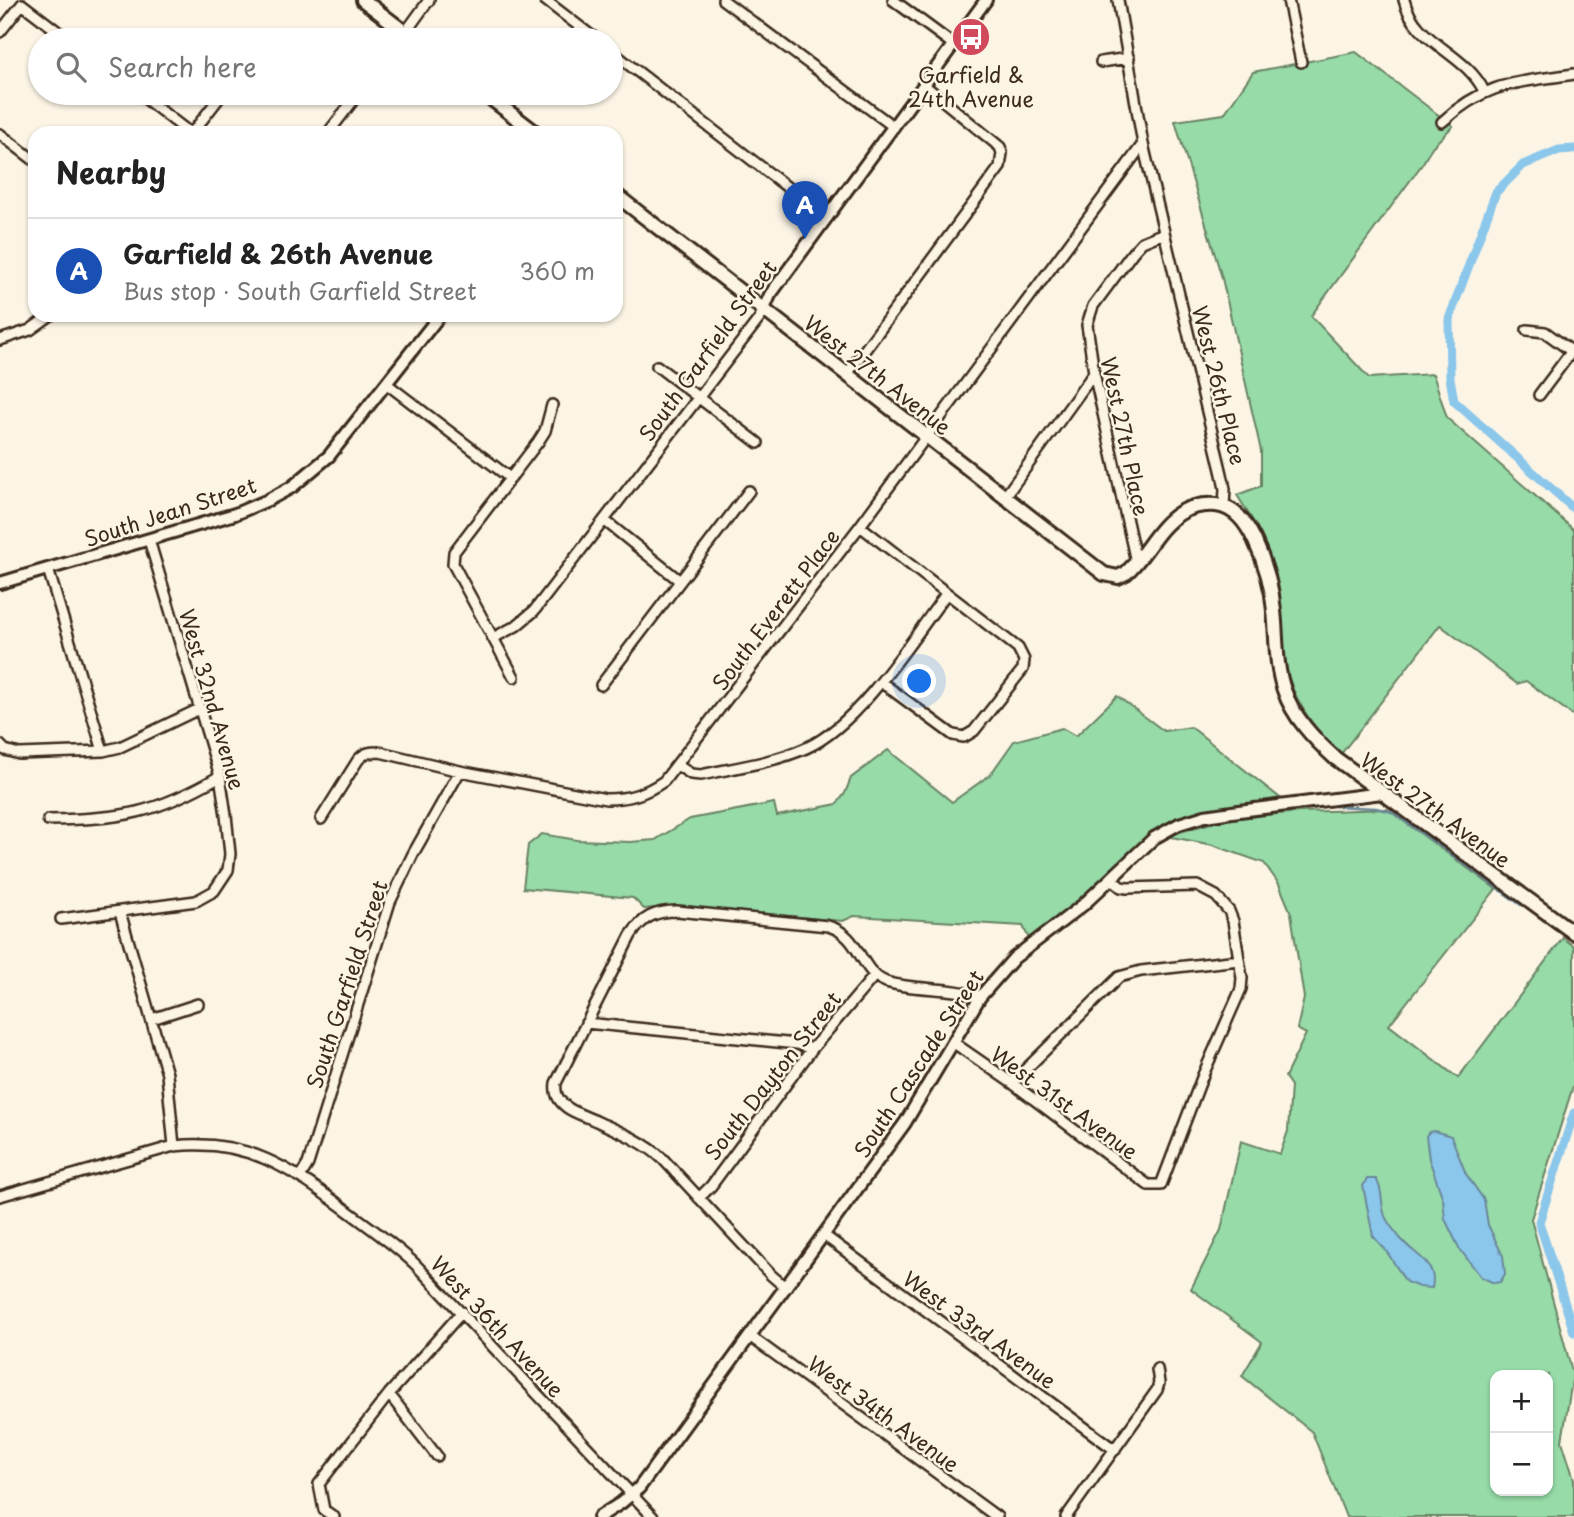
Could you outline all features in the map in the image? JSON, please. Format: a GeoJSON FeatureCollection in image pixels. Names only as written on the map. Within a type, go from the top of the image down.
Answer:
{"type":"FeatureCollection","features":[{"type":"Feature","properties":{"kind":"main road"},"geometry":{"type":"LineString","coordinates":[[363,0],[395,28]]}},
{"type":"Feature","properties":{"kind":"main road"},"geometry":{"type":"LineString","coordinates":[[500,105],[527,126]]}},
{"type":"Feature","properties":{"kind":"main road","name":"West 27th Avenue"},"geometry":{"type":"LineString","coordinates":[[623,200],[1098,571],[1118,577],[1136,562]]}},
{"type":"Feature","properties":{"kind":"main road"},"geometry":{"type":"LineString","coordinates":[[1136,562],[1177,514],[1204,505],[1224,506]]}},
{"type":"Feature","properties":{"kind":"main road","name":"West 27th Avenue"},"geometry":{"type":"LineString","coordinates":[[1224,506],[1245,524],[1266,566],[1274,608],[1277,665],[1291,707],[1309,733],[1382,793],[1573,929]]}},
{"type":"Feature","properties":{"kind":"street"},"geometry":{"type":"LineString","coordinates":[[413,28],[429,0]]}},
{"type":"Feature","properties":{"kind":"street"},"geometry":{"type":"LineString","coordinates":[[545,0],[581,28]]}},
{"type":"Feature","properties":{"kind":"street"},"geometry":{"type":"LineString","coordinates":[[723,0],[894,127]]}},
{"type":"Feature","properties":{"kind":"street"},"geometry":{"type":"LineString","coordinates":[[893,0],[954,45]]}},
{"type":"Feature","properties":{"kind":"street","name":"South Garfield Street"},"geometry":{"type":"LineString","coordinates":[[493,638],[516,626],[534,611],[699,398],[759,318],[770,295],[986,0]]}},
{"type":"Feature","properties":{"kind":"street","name":"West 26th Place"},"geometry":{"type":"LineString","coordinates":[[1118,0],[1143,144],[1222,474],[1224,506]]}},
{"type":"Feature","properties":{"kind":"street"},"geometry":{"type":"LineString","coordinates":[[1288,0],[1301,62]]}},
{"type":"Feature","properties":{"kind":"street"},"geometry":{"type":"LineString","coordinates":[[1404,0],[1407,11],[1419,30],[1470,69],[1484,91]]}},
{"type":"Feature","properties":{"kind":"street"},"geometry":{"type":"LineString","coordinates":[[0,32],[22,4],[53,28]]}},
{"type":"Feature","properties":{"kind":"street"},"geometry":{"type":"LineString","coordinates":[[1101,62],[1129,58]]}},
{"type":"Feature","properties":{"kind":"street"},"geometry":{"type":"LineString","coordinates":[[623,60],[827,218]]}},
{"type":"Feature","properties":{"kind":"street"},"geometry":{"type":"LineString","coordinates":[[1442,122],[1484,91],[1508,84],[1574,74]]}},
{"type":"Feature","properties":{"kind":"street"},"geometry":{"type":"LineString","coordinates":[[846,374],[1000,167],[1000,146],[924,85]]}},
{"type":"Feature","properties":{"kind":"street"},"geometry":{"type":"LineString","coordinates":[[154,105],[182,126]]}},
{"type":"Feature","properties":{"kind":"street"},"geometry":{"type":"LineString","coordinates":[[197,126],[213,105]]}},
{"type":"Feature","properties":{"kind":"street"},"geometry":{"type":"LineString","coordinates":[[333,126],[350,105]]}},
{"type":"Feature","properties":{"kind":"street"},"geometry":{"type":"LineString","coordinates":[[0,134],[28,156]]}},
{"type":"Feature","properties":{"kind":"street","name":"South Everett Place"},"geometry":{"type":"LineString","coordinates":[[321,819],[363,754],[380,752],[460,771],[616,799],[642,795],[664,781],[860,526],[1143,144]]}},
{"type":"Feature","properties":{"kind":"street","name":"West 27th Place"},"geometry":{"type":"LineString","coordinates":[[1136,562],[1087,337],[1093,306],[1142,242],[1164,233]]}},
{"type":"Feature","properties":{"kind":"street"},"geometry":{"type":"LineString","coordinates":[[0,340],[30,330],[41,322]]}},
{"type":"Feature","properties":{"kind":"street","name":"South Jean Street"},"geometry":{"type":"LineString","coordinates":[[0,583],[235,514],[292,487],[329,456],[435,322]]}},
{"type":"Feature","properties":{"kind":"street"},"geometry":{"type":"LineString","coordinates":[[1527,330],[1545,332],[1573,352],[1539,395]]}},
{"type":"Feature","properties":{"kind":"street"},"geometry":{"type":"LineString","coordinates":[[657,366],[758,443]]}},
{"type":"Feature","properties":{"kind":"street"},"geometry":{"type":"LineString","coordinates":[[1004,498],[1094,373]]}},
{"type":"Feature","properties":{"kind":"street"},"geometry":{"type":"LineString","coordinates":[[387,384],[510,478]]}},
{"type":"Feature","properties":{"kind":"street"},"geometry":{"type":"LineString","coordinates":[[514,677],[452,558],[538,442],[545,431],[552,405]]}},
{"type":"Feature","properties":{"kind":"street"},"geometry":{"type":"LineString","coordinates":[[601,685],[749,491]]}},
{"type":"Feature","properties":{"kind":"street"},"geometry":{"type":"LineString","coordinates":[[604,520],[680,581]]}},
{"type":"Feature","properties":{"kind":"street"},"geometry":{"type":"LineString","coordinates":[[860,526],[1018,648],[1024,660],[1023,669],[974,731],[964,737],[953,735],[881,682]]}},
{"type":"Feature","properties":{"kind":"street","name":"West 32nd Avenue"},"geometry":{"type":"LineString","coordinates":[[120,912],[206,898],[221,884],[228,870],[230,854],[220,776],[149,540]]}},
{"type":"Feature","properties":{"kind":"street"},"geometry":{"type":"LineString","coordinates":[[48,569],[103,751]]}},
{"type":"Feature","properties":{"kind":"street"},"geometry":{"type":"LineString","coordinates":[[677,765],[691,774],[701,775],[807,748],[847,717],[881,682],[946,594]]}},
{"type":"Feature","properties":{"kind":"street"},"geometry":{"type":"LineString","coordinates":[[3,748],[19,754],[103,751],[135,742],[199,709]]}},
{"type":"Feature","properties":{"kind":"street","name":"South Garfield Street"},"geometry":{"type":"LineString","coordinates":[[300,1177],[308,1164],[390,902],[413,853],[460,771]]}},
{"type":"Feature","properties":{"kind":"street"},"geometry":{"type":"LineString","coordinates":[[48,820],[128,815],[158,807],[220,776]]}},
{"type":"Feature","properties":{"kind":"street","name":"South Cascade Street"},"geometry":{"type":"LineString","coordinates":[[599,1517],[632,1495],[751,1337],[917,1106],[980,997],[999,972],[1014,958],[1083,905],[1154,838],[1173,827],[1194,819],[1239,811],[1382,793]]}},
{"type":"Feature","properties":{"kind":"street"},"geometry":{"type":"LineString","coordinates":[[1012,1083],[1119,977],[1141,971],[1239,960],[1229,911],[1224,903],[1207,890],[1185,885],[1127,888],[1121,887],[1111,878]]}},
{"type":"Feature","properties":{"kind":"street"},"geometry":{"type":"LineString","coordinates":[[786,1288],[650,1147],[632,1136],[569,1109],[559,1100],[555,1090],[556,1083],[637,926],[649,915],[661,911],[677,911],[828,926],[850,938],[875,975],[887,982],[964,992],[980,997]]}},
{"type":"Feature","properties":{"kind":"street"},"geometry":{"type":"LineString","coordinates":[[61,919],[120,912],[167,1074],[174,1146]]}},
{"type":"Feature","properties":{"kind":"street","name":"West 31st Avenue"},"geometry":{"type":"LineString","coordinates":[[954,1043],[1148,1185],[1157,1186],[1164,1181],[1203,1075],[1238,998],[1241,978],[1239,960]]}},
{"type":"Feature","properties":{"kind":"street","name":"South Dayton Street"},"geometry":{"type":"LineString","coordinates":[[699,1198],[711,1186],[812,1049],[875,975]]}},
{"type":"Feature","properties":{"kind":"street"},"geometry":{"type":"LineString","coordinates":[[152,1019],[198,1004]]}},
{"type":"Feature","properties":{"kind":"street"},"geometry":{"type":"LineString","coordinates":[[586,1023],[797,1044],[812,1049]]}},
{"type":"Feature","properties":{"kind":"street","name":"West 36th Avenue"},"geometry":{"type":"LineString","coordinates":[[0,1196],[174,1146],[195,1144],[235,1148],[272,1160],[300,1177],[404,1254],[462,1312],[653,1517]]}},
{"type":"Feature","properties":{"kind":"street","name":"West 33rd Avenue"},"geometry":{"type":"LineString","coordinates":[[825,1236],[1115,1450]]}},
{"type":"Feature","properties":{"kind":"street"},"geometry":{"type":"LineString","coordinates":[[334,1517],[324,1510],[319,1483],[389,1394],[462,1312]]}},
{"type":"Feature","properties":{"kind":"street","name":"West 34th Avenue"},"geometry":{"type":"LineString","coordinates":[[751,1337],[997,1517]]}},
{"type":"Feature","properties":{"kind":"street"},"geometry":{"type":"LineString","coordinates":[[1066,1517],[1157,1390],[1157,1369]]}},
{"type":"Feature","properties":{"kind":"street"},"geometry":{"type":"LineString","coordinates":[[389,1394],[437,1456]]}},
{"type":"Feature","properties":{"kind":"green space"},"geometry":{"type":"Polygon","coordinates":[[[1356,52],[1453,126],[1432,147],[1311,316],[1369,378],[1433,374],[1447,418],[1574,530],[1574,716],[1526,681],[1517,684],[1440,625],[1341,754],[1313,724],[1293,690],[1283,654],[1279,593],[1271,560],[1237,495],[1261,486],[1261,451],[1222,278],[1175,121],[1224,114],[1253,72],[1356,52]]]}},
{"type":"Feature","properties":{"kind":"green space"},"geometry":{"type":"Polygon","coordinates":[[[1117,696],[1164,731],[1191,727],[1280,798],[1193,814],[1151,833],[1067,910],[1029,939],[1023,926],[854,916],[843,921],[676,906],[644,909],[633,898],[523,888],[528,845],[542,834],[577,840],[655,840],[690,819],[774,803],[777,816],[837,804],[851,778],[888,750],[952,802],[990,775],[1014,741],[1062,728],[1076,736],[1117,696]]]}},
{"type":"Feature","properties":{"kind":"green space"},"geometry":{"type":"Polygon","coordinates":[[[1387,809],[1496,889],[1389,1025],[1458,1078],[1563,938],[1574,946],[1574,1083],[1531,1219],[1573,1375],[1562,1441],[1574,1479],[1574,1517],[1346,1517],[1312,1432],[1242,1376],[1262,1342],[1191,1289],[1221,1230],[1241,1141],[1280,1154],[1288,1131],[1291,1086],[1285,1077],[1306,1034],[1297,1029],[1304,998],[1291,913],[1279,884],[1264,863],[1213,845],[1166,836],[1225,819],[1300,812],[1387,809]]]}},
{"type":"Feature","properties":{"kind":"water"},"geometry":{"type":"Polygon","coordinates":[[[1434,1131],[1451,1136],[1466,1174],[1484,1200],[1488,1225],[1503,1256],[1505,1274],[1500,1282],[1494,1283],[1481,1277],[1459,1248],[1445,1219],[1443,1199],[1429,1159],[1426,1136],[1434,1131]]]}},
{"type":"Feature","properties":{"kind":"water"},"geometry":{"type":"Polygon","coordinates":[[[1367,1179],[1376,1179],[1390,1225],[1429,1266],[1433,1279],[1432,1288],[1406,1282],[1373,1236],[1363,1186],[1367,1179]]]}},
{"type":"Feature","properties":{"kind":"waterway"},"geometry":{"type":"LineString","coordinates":[[1574,149],[1559,150],[1523,165],[1496,192],[1449,319],[1450,378],[1454,401],[1574,509]]}},
{"type":"Feature","properties":{"kind":"waterway"},"geometry":{"type":"LineString","coordinates":[[1334,806],[1376,808],[1392,812],[1521,905]]}},
{"type":"Feature","properties":{"kind":"waterway"},"geometry":{"type":"LineString","coordinates":[[1574,1113],[1539,1222],[1574,1332]]}},
{"type":"Feature","properties":{"kind":"place","name":"Garfield & 24th Avenue"},"geometry":{"type":"Point","coordinates":[971,37]}},
{"type":"Feature","properties":{"kind":"place","name":"Garfield & 26th Avenue"},"geometry":{"type":"Point","coordinates":[805,239]}}]}
